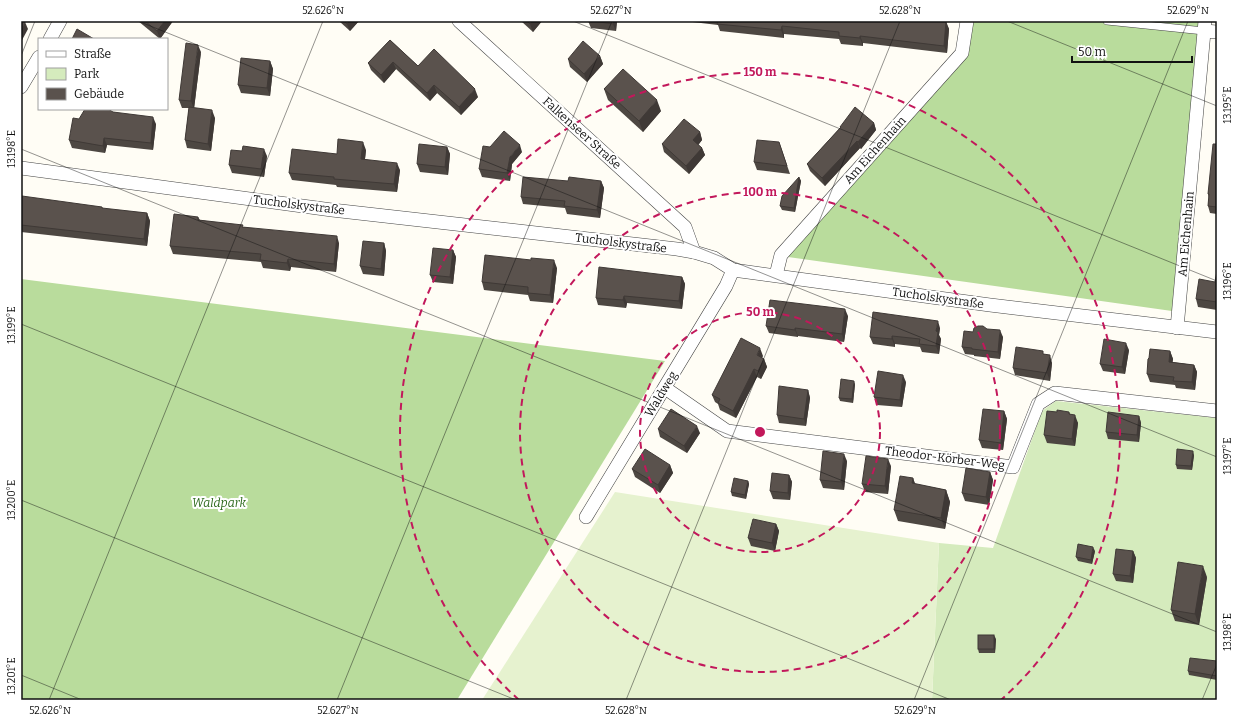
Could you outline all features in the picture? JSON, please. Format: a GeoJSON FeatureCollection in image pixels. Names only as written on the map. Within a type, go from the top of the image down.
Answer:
{"type":"FeatureCollection","features":[{"type":"Feature","properties":{"kind":"street"},"geometry":{"type":"LineString","coordinates":[[51,38],[60,21]]}},
{"type":"Feature","properties":{"kind":"street","name":"Falkenseer Straße"},"geometry":{"type":"LineString","coordinates":[[459,21],[685,227],[694,252]]}},
{"type":"Feature","properties":{"kind":"street","name":"Am Eichenhain"},"geometry":{"type":"LineString","coordinates":[[776,275],[781,255],[962,53],[967,21]]}},
{"type":"Feature","properties":{"kind":"street","name":"Am Eichenhain"},"geometry":{"type":"LineString","coordinates":[[1177,328],[1209,28]]}},
{"type":"Feature","properties":{"kind":"street"},"geometry":{"type":"LineString","coordinates":[[21,87],[38,59]]}},
{"type":"Feature","properties":{"kind":"street","name":"Tucholskystraße"},"geometry":{"type":"LineString","coordinates":[[21,168],[332,210],[694,252],[714,258],[733,270],[990,306],[1217,332]]}},
{"type":"Feature","properties":{"kind":"street","name":"Waldweg"},"geometry":{"type":"LineString","coordinates":[[586,517],[726,286],[733,270]]}},
{"type":"Feature","properties":{"kind":"street","name":"Theodor-Körber-Weg"},"geometry":{"type":"LineString","coordinates":[[665,388],[727,431],[1013,466],[1038,404],[1055,393],[1217,411]]}},
{"type":"Feature","properties":{"kind":"lane"},"geometry":{"type":"LineString","coordinates":[[1108,21],[1209,28]]}},
{"type":"Feature","properties":{"kind":"green space"},"geometry":{"type":"Polygon","coordinates":[[[974,21],[1205,21],[1179,312],[781,256],[963,51],[974,21]]]}},
{"type":"Feature","properties":{"kind":"green space","name":"Waldpark"},"geometry":{"type":"Polygon","coordinates":[[[21,279],[665,361],[457,700],[21,700],[21,279]]]}},
{"type":"Feature","properties":{"kind":"green space"},"geometry":{"type":"Polygon","coordinates":[[[1056,401],[1217,418],[1217,700],[932,700],[939,543],[993,548],[1042,411],[1056,401]]]}},
{"type":"Feature","properties":{"kind":"green space"},"geometry":{"type":"Polygon","coordinates":[[[615,492],[939,543],[932,700],[482,700],[615,492]]]}},
{"type":"Feature","properties":{"kind":"building"},"geometry":{"type":"Polygon","coordinates":[[[21,21],[25,22],[21,30],[21,21]]]}},
{"type":"Feature","properties":{"kind":"building"},"geometry":{"type":"Polygon","coordinates":[[[145,21],[165,21],[157,31],[145,21]]]}},
{"type":"Feature","properties":{"kind":"building"},"geometry":{"type":"Polygon","coordinates":[[[592,21],[614,21],[613,24],[592,21]]]}},
{"type":"Feature","properties":{"kind":"building"},"geometry":{"type":"Polygon","coordinates":[[[718,21],[946,21],[944,46],[860,36],[860,38],[839,36],[839,32],[782,26],[781,30],[717,24],[718,21]]]}},
{"type":"Feature","properties":{"kind":"building"},"geometry":{"type":"Polygon","coordinates":[[[77,29],[92,38],[72,38],[77,29]]]}},
{"type":"Feature","properties":{"kind":"building"},"geometry":{"type":"Polygon","coordinates":[[[390,40],[418,66],[434,49],[475,89],[459,107],[434,85],[427,93],[393,62],[381,75],[368,63],[390,40]]]}},
{"type":"Feature","properties":{"kind":"building"},"geometry":{"type":"Polygon","coordinates":[[[583,41],[600,56],[584,74],[568,59],[583,41]]]}},
{"type":"Feature","properties":{"kind":"building"},"geometry":{"type":"Polygon","coordinates":[[[186,43],[198,45],[191,101],[179,100],[186,43]]]}},
{"type":"Feature","properties":{"kind":"building"},"geometry":{"type":"Polygon","coordinates":[[[241,58],[270,61],[267,88],[238,85],[241,58]]]}},
{"type":"Feature","properties":{"kind":"building"},"geometry":{"type":"Polygon","coordinates":[[[623,69],[657,100],[639,121],[604,89],[623,69]]]}},
{"type":"Feature","properties":{"kind":"building"},"geometry":{"type":"Polygon","coordinates":[[[189,107],[212,110],[208,144],[185,140],[189,107]]]}},
{"type":"Feature","properties":{"kind":"building"},"geometry":{"type":"Polygon","coordinates":[[[855,107],[874,123],[858,142],[857,141],[822,178],[807,164],[841,127],[855,107]]]}},
{"type":"Feature","properties":{"kind":"building"},"geometry":{"type":"Polygon","coordinates":[[[84,110],[110,110],[113,112],[153,117],[151,143],[104,138],[103,146],[69,140],[73,118],[79,119],[84,110]]]}},
{"type":"Feature","properties":{"kind":"building"},"geometry":{"type":"Polygon","coordinates":[[[684,119],[700,132],[693,140],[702,148],[686,166],[662,144],[684,119]]]}},
{"type":"Feature","properties":{"kind":"building"},"geometry":{"type":"Polygon","coordinates":[[[504,131],[520,145],[510,157],[507,173],[479,169],[483,146],[490,147],[504,131]]]}},
{"type":"Feature","properties":{"kind":"building"},"geometry":{"type":"Polygon","coordinates":[[[338,139],[363,142],[361,159],[397,163],[394,184],[334,179],[334,177],[289,173],[292,149],[337,154],[338,139]]]}},
{"type":"Feature","properties":{"kind":"building"},"geometry":{"type":"Polygon","coordinates":[[[757,140],[779,142],[787,166],[754,162],[757,140]]]}},
{"type":"Feature","properties":{"kind":"building"},"geometry":{"type":"Polygon","coordinates":[[[419,144],[447,147],[445,167],[417,164],[419,144]]]}},
{"type":"Feature","properties":{"kind":"building"},"geometry":{"type":"Polygon","coordinates":[[[1213,144],[1217,144],[1217,207],[1208,206],[1213,144]]]}},
{"type":"Feature","properties":{"kind":"building"},"geometry":{"type":"Polygon","coordinates":[[[243,146],[264,149],[261,169],[229,165],[231,150],[242,151],[243,146]]]}},
{"type":"Feature","properties":{"kind":"building"},"geometry":{"type":"Polygon","coordinates":[[[523,177],[568,181],[569,177],[601,181],[597,210],[564,206],[565,201],[521,197],[523,177]]]}},
{"type":"Feature","properties":{"kind":"building"},"geometry":{"type":"Polygon","coordinates":[[[799,177],[794,208],[780,206],[782,196],[799,177]]]}},
{"type":"Feature","properties":{"kind":"building"},"geometry":{"type":"Polygon","coordinates":[[[22,196],[147,213],[144,239],[21,225],[22,196]]]}},
{"type":"Feature","properties":{"kind":"building"},"geometry":{"type":"Polygon","coordinates":[[[174,214],[198,217],[198,220],[243,225],[242,227],[337,236],[334,264],[288,259],[287,263],[260,260],[261,254],[170,246],[174,214]]]}},
{"type":"Feature","properties":{"kind":"building"},"geometry":{"type":"Polygon","coordinates":[[[363,241],[384,243],[381,269],[360,266],[363,241]]]}},
{"type":"Feature","properties":{"kind":"building"},"geometry":{"type":"Polygon","coordinates":[[[433,248],[453,250],[450,277],[430,275],[433,248]]]}},
{"type":"Feature","properties":{"kind":"building"},"geometry":{"type":"Polygon","coordinates":[[[485,255],[531,260],[531,258],[554,260],[550,295],[528,293],[528,287],[482,282],[485,255]]]}},
{"type":"Feature","properties":{"kind":"building"},"geometry":{"type":"Polygon","coordinates":[[[599,267],[682,277],[679,301],[624,296],[623,300],[596,298],[599,267]]]}},
{"type":"Feature","properties":{"kind":"building"},"geometry":{"type":"Polygon","coordinates":[[[1217,271],[1217,302],[1196,299],[1199,279],[1215,282],[1217,271]]]}},
{"type":"Feature","properties":{"kind":"building"},"geometry":{"type":"Polygon","coordinates":[[[770,300],[845,309],[842,334],[766,326],[770,300]]]}},
{"type":"Feature","properties":{"kind":"building"},"geometry":{"type":"Polygon","coordinates":[[[873,312],[938,321],[936,346],[919,344],[920,339],[892,336],[892,339],[870,337],[873,312]]]}},
{"type":"Feature","properties":{"kind":"building"},"geometry":{"type":"Polygon","coordinates":[[[983,326],[987,329],[1000,330],[998,352],[962,347],[964,331],[973,332],[974,328],[983,326]]]}},
{"type":"Feature","properties":{"kind":"building"},"geometry":{"type":"Polygon","coordinates":[[[741,338],[760,348],[757,355],[764,359],[758,371],[754,369],[733,411],[718,403],[720,399],[712,395],[741,338]]]}},
{"type":"Feature","properties":{"kind":"building"},"geometry":{"type":"Polygon","coordinates":[[[1104,339],[1126,343],[1122,367],[1100,364],[1104,339]]]}},
{"type":"Feature","properties":{"kind":"building"},"geometry":{"type":"Polygon","coordinates":[[[1016,347],[1043,351],[1043,354],[1050,355],[1047,373],[1013,368],[1016,347]]]}},
{"type":"Feature","properties":{"kind":"building"},"geometry":{"type":"Polygon","coordinates":[[[1150,349],[1170,351],[1169,362],[1194,365],[1192,382],[1173,381],[1174,377],[1147,374],[1150,349]]]}},
{"type":"Feature","properties":{"kind":"building"},"geometry":{"type":"Polygon","coordinates":[[[878,371],[903,375],[900,400],[874,397],[878,371]]]}},
{"type":"Feature","properties":{"kind":"building"},"geometry":{"type":"Polygon","coordinates":[[[841,379],[854,381],[852,399],[839,398],[841,379]]]}},
{"type":"Feature","properties":{"kind":"building"},"geometry":{"type":"Polygon","coordinates":[[[779,386],[808,390],[804,419],[777,415],[779,386]]]}},
{"type":"Feature","properties":{"kind":"building"},"geometry":{"type":"Polygon","coordinates":[[[671,409],[697,426],[684,446],[658,429],[671,409]]]}},
{"type":"Feature","properties":{"kind":"building"},"geometry":{"type":"Polygon","coordinates":[[[983,409],[1004,411],[1001,443],[979,440],[983,409]]]}},
{"type":"Feature","properties":{"kind":"building"},"geometry":{"type":"Polygon","coordinates":[[[1057,410],[1069,412],[1069,414],[1075,415],[1072,439],[1044,435],[1047,411],[1057,412],[1057,410]]]}},
{"type":"Feature","properties":{"kind":"building"},"geometry":{"type":"Polygon","coordinates":[[[1108,412],[1139,416],[1137,435],[1106,432],[1108,412]]]}},
{"type":"Feature","properties":{"kind":"building"},"geometry":{"type":"Polygon","coordinates":[[[645,449],[670,465],[658,485],[632,469],[645,449]]]}},
{"type":"Feature","properties":{"kind":"building"},"geometry":{"type":"Polygon","coordinates":[[[1177,449],[1193,451],[1191,466],[1176,465],[1177,449]]]}},
{"type":"Feature","properties":{"kind":"building"},"geometry":{"type":"Polygon","coordinates":[[[823,451],[844,454],[841,482],[820,480],[823,451]]]}},
{"type":"Feature","properties":{"kind":"building"},"geometry":{"type":"Polygon","coordinates":[[[866,456],[888,459],[885,486],[862,484],[866,456]]]}},
{"type":"Feature","properties":{"kind":"building"},"geometry":{"type":"Polygon","coordinates":[[[966,468],[990,472],[986,497],[962,493],[966,468]]]}},
{"type":"Feature","properties":{"kind":"building"},"geometry":{"type":"Polygon","coordinates":[[[772,473],[789,475],[788,493],[770,491],[772,473]]]}},
{"type":"Feature","properties":{"kind":"building"},"geometry":{"type":"Polygon","coordinates":[[[900,476],[913,478],[912,483],[946,490],[941,518],[894,510],[900,476]]]}},
{"type":"Feature","properties":{"kind":"building"},"geometry":{"type":"Polygon","coordinates":[[[734,478],[748,481],[745,495],[731,492],[734,478]]]}},
{"type":"Feature","properties":{"kind":"building"},"geometry":{"type":"Polygon","coordinates":[[[753,519],[776,524],[772,543],[748,538],[753,519]]]}},
{"type":"Feature","properties":{"kind":"building"},"geometry":{"type":"Polygon","coordinates":[[[1078,544],[1093,547],[1091,560],[1076,557],[1078,544]]]}},
{"type":"Feature","properties":{"kind":"building"},"geometry":{"type":"Polygon","coordinates":[[[1116,549],[1133,551],[1130,576],[1113,574],[1116,549]]]}},
{"type":"Feature","properties":{"kind":"building"},"geometry":{"type":"Polygon","coordinates":[[[1178,562],[1203,566],[1195,614],[1171,610],[1178,562]]]}},
{"type":"Feature","properties":{"kind":"building"},"geometry":{"type":"Polygon","coordinates":[[[978,635],[994,635],[994,649],[978,649],[978,635]]]}},
{"type":"Feature","properties":{"kind":"building"},"geometry":{"type":"Polygon","coordinates":[[[1190,658],[1217,661],[1217,676],[1188,671],[1190,658]]]}}]}
